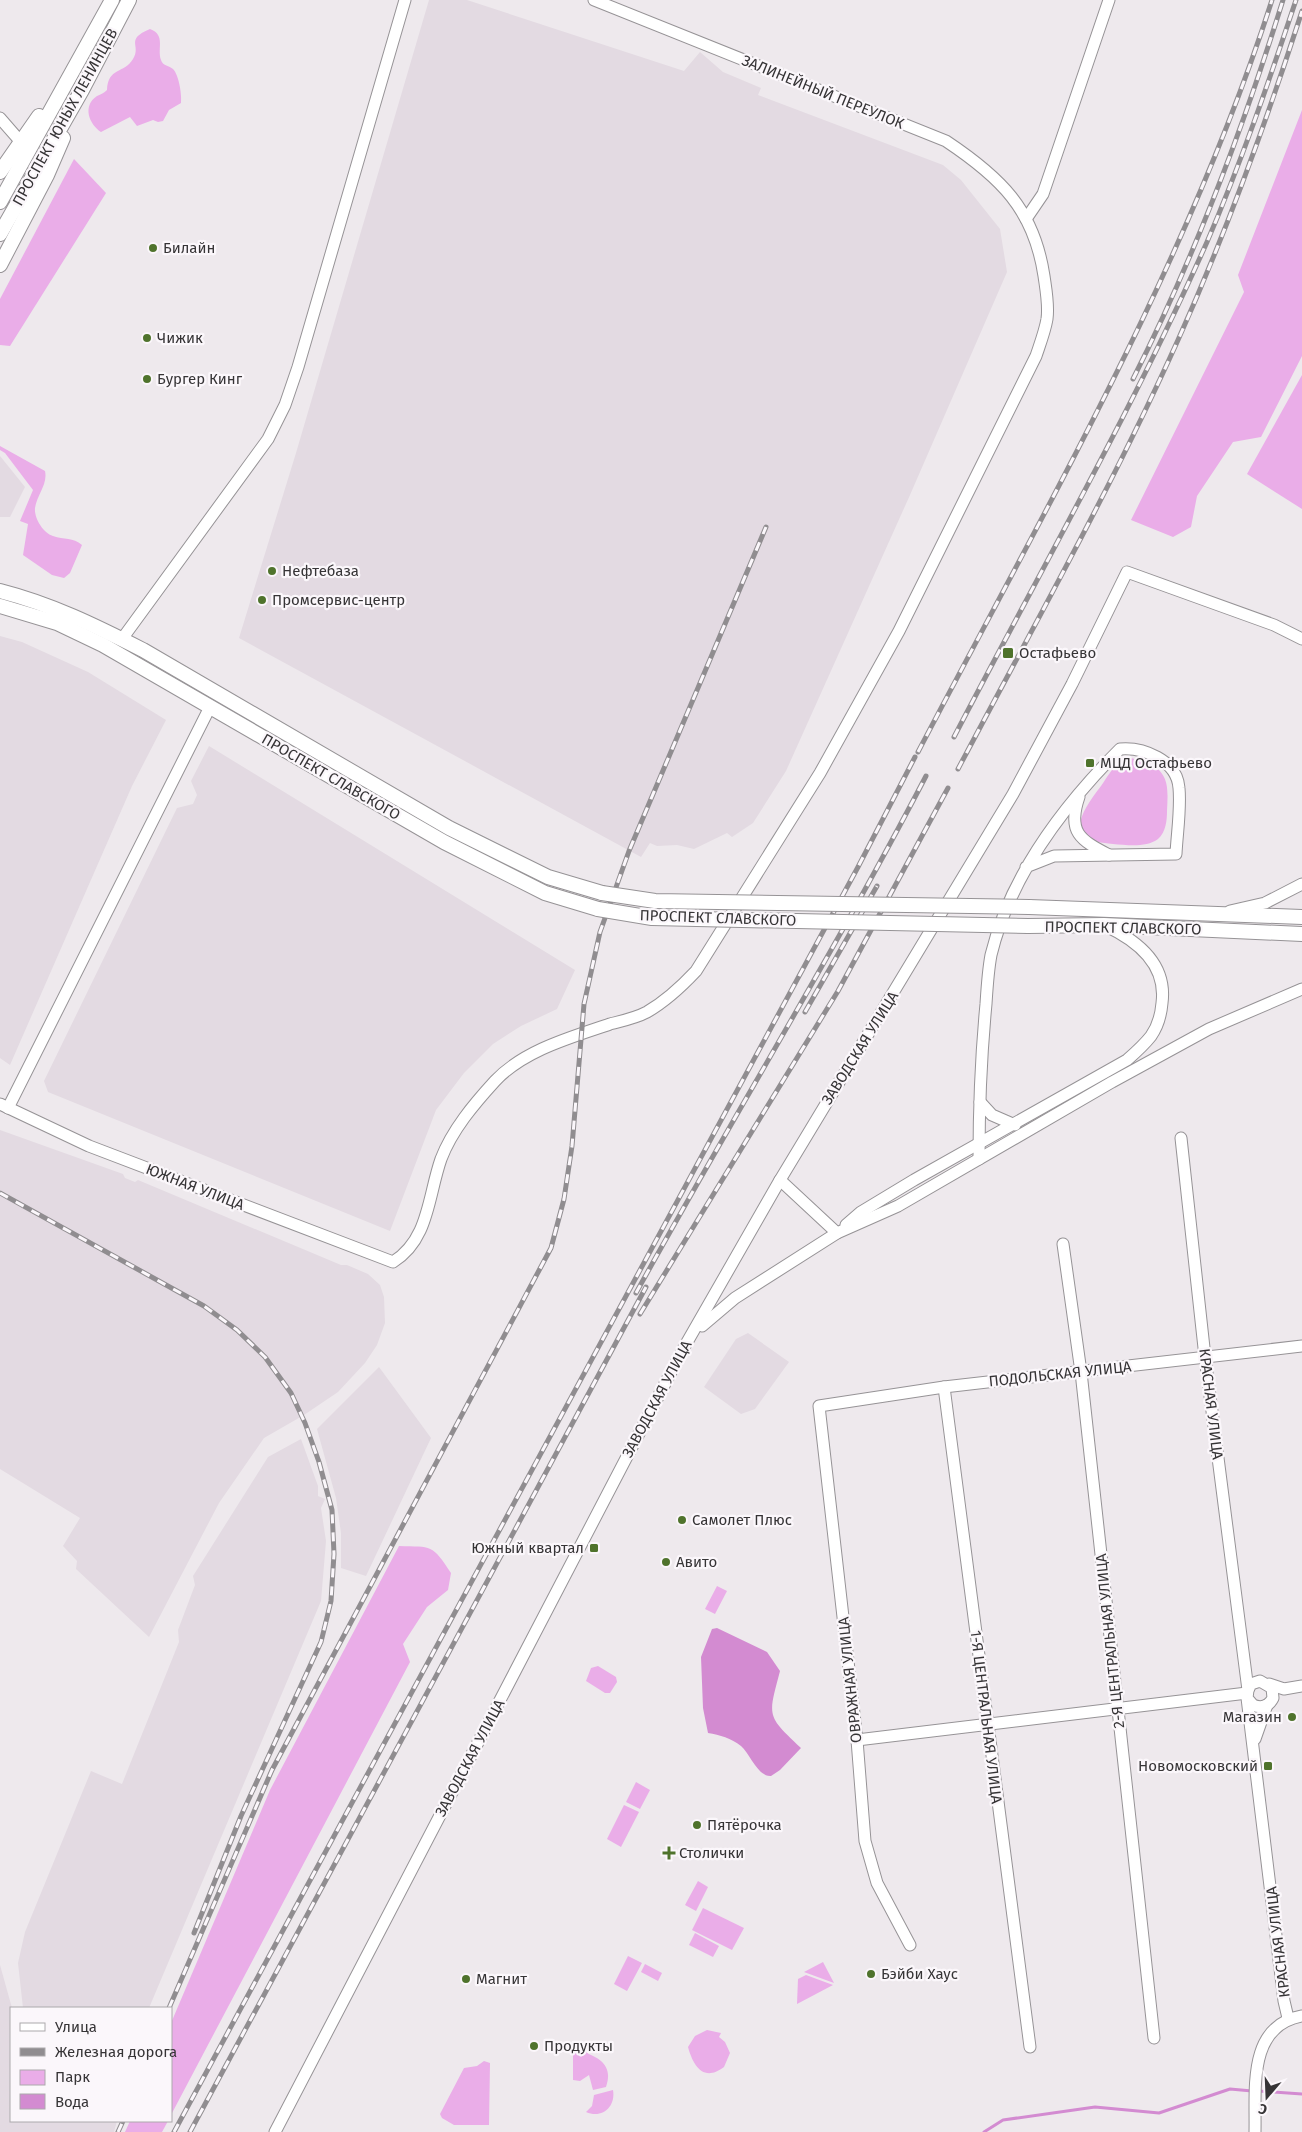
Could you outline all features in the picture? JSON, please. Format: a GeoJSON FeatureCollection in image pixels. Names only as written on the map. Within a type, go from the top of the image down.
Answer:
{"type":"FeatureCollection","features":[{"type":"Feature","properties":{"kind":"main road","name":"ПРОСПЕКТ ЮНЫХ ЛЕНИНЦЕВ"},"geometry":{"type":"LineString","coordinates":[[0,202],[112,0]]}},
{"type":"Feature","properties":{"kind":"main road","name":"ПРОСПЕКТ ЮНЫХ ЛЕНИНЦЕВ"},"geometry":{"type":"LineString","coordinates":[[0,234],[82,90],[129,0]]}},
{"type":"Feature","properties":{"kind":"main road"},"geometry":{"type":"LineString","coordinates":[[0,172],[20,141],[67,80]]}},
{"type":"Feature","properties":{"kind":"main road"},"geometry":{"type":"LineString","coordinates":[[0,265],[48,174],[82,90]]}},
{"type":"Feature","properties":{"kind":"main road","name":"ПРОСПЕКТ СЛАВСКОГО"},"geometry":{"type":"LineString","coordinates":[[0,591],[61,610],[122,639],[449,828],[548,877],[602,893],[655,901],[1029,907],[1302,917]]}},
{"type":"Feature","properties":{"kind":"main road","name":"ПРОСПЕКТ СЛАВСКОГО"},"geometry":{"type":"LineString","coordinates":[[0,606],[57,623],[95,642],[444,842],[546,893],[598,909],[652,918],[1104,926],[1302,934]]}},
{"type":"Feature","properties":{"kind":"street"},"geometry":{"type":"LineString","coordinates":[[122,639],[268,439],[285,405],[298,367],[406,0]]}},
{"type":"Feature","properties":{"kind":"street","name":"ЗАЛИНЕЙНЫЙ ПЕРЕУЛОК"},"geometry":{"type":"LineString","coordinates":[[392,1262],[404,1256],[417,1239],[432,1199],[442,1159],[455,1132],[473,1106],[497,1079],[524,1059],[565,1039],[645,1013],[671,997],[696,971],[820,773],[899,631],[1036,356],[1047,318],[1041,257],[1034,233],[1004,187],[980,164],[946,142],[594,0]]}},
{"type":"Feature","properties":{"kind":"street"},"geometry":{"type":"LineString","coordinates":[[1026,219],[1043,194],[1110,0]]}},
{"type":"Feature","properties":{"kind":"street"},"geometry":{"type":"LineString","coordinates":[[0,118],[20,141]]}},
{"type":"Feature","properties":{"kind":"street","name":"ЗАВОДСКАЯ УЛИЦА"},"geometry":{"type":"LineString","coordinates":[[275,2132],[682,1351],[780,1180],[985,843],[1072,684],[1127,572],[1274,625],[1302,639]]}},
{"type":"Feature","properties":{"kind":"street"},"geometry":{"type":"LineString","coordinates":[[4,1106],[210,707]]}},
{"type":"Feature","properties":{"kind":"street"},"geometry":{"type":"LineString","coordinates":[[979,1160],[980,1102],[991,957],[1009,900],[1026,867],[1059,820],[1080,793],[1120,749],[1134,748],[1149,752],[1174,774],[1179,786],[1176,854],[1054,856],[1026,867]]}},
{"type":"Feature","properties":{"kind":"street"},"geometry":{"type":"LineString","coordinates":[[1080,793],[1074,816],[1075,830],[1081,839],[1110,856]]}},
{"type":"Feature","properties":{"kind":"street"},"geometry":{"type":"LineString","coordinates":[[1218,914],[1265,903],[1302,884]]}},
{"type":"Feature","properties":{"kind":"street"},"geometry":{"type":"LineString","coordinates":[[682,1351],[699,1329],[722,1307],[837,1233],[861,1212],[1127,1060],[1146,1042],[1157,1026],[1163,991],[1158,970],[1142,948],[1129,937],[1104,926]]}},
{"type":"Feature","properties":{"kind":"street"},"geometry":{"type":"LineString","coordinates":[[837,1233],[898,1206],[1112,1082],[1209,1029],[1302,989]]}},
{"type":"Feature","properties":{"kind":"street"},"geometry":{"type":"LineString","coordinates":[[980,1102],[992,1115],[1015,1125]]}},
{"type":"Feature","properties":{"kind":"street","name":"ЮЖНАЯ УЛИЦА"},"geometry":{"type":"LineString","coordinates":[[4,1106],[89,1146],[392,1262]]}},
{"type":"Feature","properties":{"kind":"street","name":"КРАСНАЯ УЛИЦА"},"geometry":{"type":"LineString","coordinates":[[1181,1138],[1205,1357],[1249,1691],[1288,2018],[1276,2026],[1267,2036],[1257,2065],[1255,2132]]}},
{"type":"Feature","properties":{"kind":"street"},"geometry":{"type":"LineString","coordinates":[[780,1180],[837,1233]]}},
{"type":"Feature","properties":{"kind":"street","name":"2-Я ЦЕНТРАЛЬНАЯ УЛИЦА"},"geometry":{"type":"LineString","coordinates":[[1063,1244],[1081,1372],[1154,2038]]}},
{"type":"Feature","properties":{"kind":"street","name":"ПОДОЛЬСКАЯ УЛИЦА"},"geometry":{"type":"LineString","coordinates":[[819,1406],[944,1387],[1302,1346]]}},
{"type":"Feature","properties":{"kind":"street","name":"1-Я ЦЕНТРАЛЬНАЯ УЛИЦА"},"geometry":{"type":"LineString","coordinates":[[944,1387],[986,1723],[1030,2047]]}},
{"type":"Feature","properties":{"kind":"street","name":"ОВРАЖНАЯ УЛИЦА"},"geometry":{"type":"LineString","coordinates":[[819,1406],[857,1740],[864,1832],[869,1860],[882,1896],[910,1945]]}},
{"type":"Feature","properties":{"kind":"street"},"geometry":{"type":"LineString","coordinates":[[857,1740],[1249,1691],[1260,1681],[1284,1688],[1302,1686]]}},
{"type":"Feature","properties":{"kind":"street"},"geometry":{"type":"LineString","coordinates":[[1269,1684],[1272,1688],[1270,1702]]}},
{"type":"Feature","properties":{"kind":"street"},"geometry":{"type":"LineString","coordinates":[[1249,1691],[1250,1702],[1258,1707],[1270,1702],[1284,1688]]}},
{"type":"Feature","properties":{"kind":"street","name":"КРАСНАЯ УЛИЦА"},"geometry":{"type":"LineString","coordinates":[[1254,1741],[1270,1702]]}},
{"type":"Feature","properties":{"kind":"street"},"geometry":{"type":"LineString","coordinates":[[1288,2018],[1302,2016]]}},
{"type":"Feature","properties":{"kind":"shaded area"},"geometry":{"type":"Polygon","coordinates":[[[429,0],[467,0],[684,71],[700,52],[723,72],[761,88],[758,95],[943,165],[961,180],[1000,229],[1007,272],[910,495],[786,771],[753,823],[732,837],[727,833],[694,849],[677,845],[657,846],[650,843],[641,857],[239,638],[296,453],[429,0]]]}},
{"type":"Feature","properties":{"kind":"shaded area"},"geometry":{"type":"Polygon","coordinates":[[[0,456],[25,487],[10,517],[0,517],[0,456]]]}},
{"type":"Feature","properties":{"kind":"shaded area"},"geometry":{"type":"Polygon","coordinates":[[[0,636],[22,642],[88,672],[166,720],[132,786],[10,1065],[0,1058],[0,636]]]}},
{"type":"Feature","properties":{"kind":"shaded area"},"geometry":{"type":"Polygon","coordinates":[[[209,746],[575,970],[557,1009],[521,1026],[493,1044],[464,1073],[436,1110],[390,1231],[48,1092],[44,1081],[177,808],[193,804],[197,795],[191,781],[209,746]]]}},
{"type":"Feature","properties":{"kind":"shaded area"},"geometry":{"type":"Polygon","coordinates":[[[0,1130],[123,1174],[125,1178],[135,1182],[138,1180],[341,1265],[347,1265],[368,1274],[380,1285],[384,1297],[385,1323],[377,1345],[365,1363],[338,1392],[304,1415],[264,1438],[219,1503],[149,1637],[76,1569],[77,1561],[63,1546],[80,1518],[0,1469],[0,1130]]]}},
{"type":"Feature","properties":{"kind":"shaded area"},"geometry":{"type":"Polygon","coordinates":[[[748,1333],[789,1362],[755,1409],[741,1414],[704,1387],[736,1339],[748,1333]]]}},
{"type":"Feature","properties":{"kind":"shaded area"},"geometry":{"type":"Polygon","coordinates":[[[379,1367],[431,1438],[366,1576],[341,1568],[341,1533],[336,1498],[317,1429],[379,1367]]]}},
{"type":"Feature","properties":{"kind":"shaded area"},"geometry":{"type":"Polygon","coordinates":[[[301,1439],[318,1486],[318,1496],[325,1499],[321,1508],[326,1541],[321,1601],[149,2007],[23,2007],[18,1963],[25,1932],[91,1771],[122,1784],[179,1642],[178,1630],[195,1585],[193,1576],[268,1457],[301,1439]]]}},
{"type":"Feature","properties":{"kind":"shaded area"},"geometry":{"type":"Polygon","coordinates":[[[0,1965],[12,2007],[10,2007],[10,2122],[117,2122],[114,2132],[0,2132],[0,1965]]]}},
{"type":"Feature","properties":{"kind":"green space"},"geometry":{"type":"Polygon","coordinates":[[[150,29],[158,35],[162,62],[173,69],[177,76],[181,103],[169,110],[163,121],[153,120],[137,126],[130,117],[101,132],[93,124],[89,115],[92,100],[107,90],[108,83],[113,74],[129,64],[135,54],[135,43],[138,36],[150,29]]]}},
{"type":"Feature","properties":{"kind":"green space"},"geometry":{"type":"Polygon","coordinates":[[[1302,110],[1302,356],[1261,437],[1233,442],[1197,496],[1191,527],[1173,537],[1131,520],[1244,292],[1238,275],[1302,110]]]}},
{"type":"Feature","properties":{"kind":"green space"},"geometry":{"type":"Polygon","coordinates":[[[74,159],[106,193],[10,346],[0,345],[0,299],[74,159]]]}},
{"type":"Feature","properties":{"kind":"green space"},"geometry":{"type":"Polygon","coordinates":[[[1302,375],[1302,509],[1247,474],[1302,375]]]}},
{"type":"Feature","properties":{"kind":"green space"},"geometry":{"type":"Polygon","coordinates":[[[0,446],[45,471],[44,485],[35,508],[40,525],[53,536],[79,542],[82,545],[70,573],[64,578],[52,575],[23,555],[28,524],[20,521],[33,490],[5,453],[0,450],[0,446]]]}},
{"type":"Feature","properties":{"kind":"green space"},"geometry":{"type":"Polygon","coordinates":[[[1126,758],[1148,763],[1155,767],[1164,777],[1168,796],[1167,818],[1164,829],[1158,839],[1148,844],[1124,845],[1097,842],[1087,837],[1082,831],[1080,824],[1082,815],[1112,770],[1126,758]]]}},
{"type":"Feature","properties":{"kind":"green space"},"geometry":{"type":"Polygon","coordinates":[[[399,1546],[425,1547],[435,1552],[451,1573],[448,1590],[427,1607],[403,1644],[410,1662],[172,2113],[172,2021],[270,1790],[399,1546]]]}},
{"type":"Feature","properties":{"kind":"green space"},"geometry":{"type":"Polygon","coordinates":[[[717,1586],[727,1591],[715,1614],[705,1609],[717,1586]]]}},
{"type":"Feature","properties":{"kind":"green space"},"geometry":{"type":"Polygon","coordinates":[[[598,1666],[616,1677],[617,1682],[610,1693],[605,1693],[586,1681],[591,1668],[598,1666]]]}},
{"type":"Feature","properties":{"kind":"green space"},"geometry":{"type":"Polygon","coordinates":[[[636,1782],[650,1790],[640,1809],[626,1802],[636,1782]]]}},
{"type":"Feature","properties":{"kind":"green space"},"geometry":{"type":"Polygon","coordinates":[[[624,1805],[639,1812],[621,1847],[607,1839],[624,1805]]]}},
{"type":"Feature","properties":{"kind":"green space"},"geometry":{"type":"Polygon","coordinates":[[[698,1881],[708,1887],[696,1911],[685,1905],[698,1881]]]}},
{"type":"Feature","properties":{"kind":"green space"},"geometry":{"type":"Polygon","coordinates":[[[703,1908],[744,1928],[732,1950],[692,1930],[703,1908]]]}},
{"type":"Feature","properties":{"kind":"green space"},"geometry":{"type":"Polygon","coordinates":[[[695,1933],[719,1946],[713,1957],[689,1945],[695,1933]]]}},
{"type":"Feature","properties":{"kind":"green space"},"geometry":{"type":"Polygon","coordinates":[[[628,1956],[642,1963],[627,1991],[614,1984],[628,1956]]]}},
{"type":"Feature","properties":{"kind":"green space"},"geometry":{"type":"Polygon","coordinates":[[[823,1962],[834,1983],[804,1972],[823,1962]]]}},
{"type":"Feature","properties":{"kind":"green space"},"geometry":{"type":"Polygon","coordinates":[[[645,1964],[662,1973],[658,1981],[641,1972],[645,1964]]]}},
{"type":"Feature","properties":{"kind":"green space"},"geometry":{"type":"Polygon","coordinates":[[[806,1975],[833,1985],[797,2004],[798,1979],[806,1975]]]}},
{"type":"Feature","properties":{"kind":"green space"},"geometry":{"type":"Polygon","coordinates":[[[707,2030],[721,2033],[719,2037],[725,2042],[730,2053],[724,2067],[710,2073],[700,2070],[693,2060],[688,2047],[695,2036],[707,2030]]]}},
{"type":"Feature","properties":{"kind":"green space"},"geometry":{"type":"Polygon","coordinates":[[[573,2045],[580,2045],[580,2050],[596,2057],[606,2067],[608,2081],[606,2087],[593,2090],[589,2075],[580,2081],[573,2080],[573,2045]]]}},
{"type":"Feature","properties":{"kind":"green space"},"geometry":{"type":"Polygon","coordinates":[[[484,2061],[490,2063],[489,2125],[454,2125],[442,2118],[440,2114],[464,2068],[477,2066],[484,2061]]]}},
{"type":"Feature","properties":{"kind":"green space"},"geometry":{"type":"Polygon","coordinates":[[[613,2090],[612,2102],[607,2110],[597,2114],[586,2112],[592,2106],[594,2095],[613,2090]]]}},
{"type":"Feature","properties":{"kind":"green space"},"geometry":{"type":"Polygon","coordinates":[[[130,2122],[167,2122],[162,2132],[125,2132],[130,2122]]]}},
{"type":"Feature","properties":{"kind":"water"},"geometry":{"type":"Polygon","coordinates":[[[717,1628],[767,1652],[780,1671],[773,1698],[773,1714],[781,1729],[801,1748],[780,1770],[771,1776],[762,1773],[737,1743],[725,1737],[708,1733],[703,1708],[701,1657],[712,1629],[717,1628]]]}},
{"type":"Feature","properties":{"kind":"waterway"},"geometry":{"type":"LineString","coordinates":[[984,2132],[1003,2120],[1095,2107],[1159,2113],[1230,2089],[1252,2091]]}},
{"type":"Feature","properties":{"kind":"waterway"},"geometry":{"type":"LineString","coordinates":[[1259,2091],[1302,2094]]}},
{"type":"Feature","properties":{"kind":"railway"},"geometry":{"type":"LineString","coordinates":[[918,752],[1064,476],[1156,290],[1199,195],[1238,98],[1272,0]]}},
{"type":"Feature","properties":{"kind":"railway"},"geometry":{"type":"LineString","coordinates":[[1133,379],[1177,287],[1216,192],[1251,97],[1283,0]]}},
{"type":"Feature","properties":{"kind":"railway"},"geometry":{"type":"LineString","coordinates":[[954,737],[1116,430],[1178,305],[1207,242],[1243,152],[1296,0]]}},
{"type":"Feature","properties":{"kind":"railway"},"geometry":{"type":"LineString","coordinates":[[958,769],[1099,503],[1178,340],[1213,259],[1244,177],[1302,11]]}},
{"type":"Feature","properties":{"kind":"railway"},"geometry":{"type":"LineString","coordinates":[[169,2007],[272,1770],[551,1248],[564,1199],[572,1146],[584,1004],[600,932],[629,851],[766,527]]}},
{"type":"Feature","properties":{"kind":"railway"},"geometry":{"type":"LineString","coordinates":[[174,2132],[858,867],[915,757]]}},
{"type":"Feature","properties":{"kind":"railway"},"geometry":{"type":"LineString","coordinates":[[636,1293],[856,906],[926,776]]}},
{"type":"Feature","properties":{"kind":"railway"},"geometry":{"type":"LineString","coordinates":[[640,1314],[838,991],[948,788]]}},
{"type":"Feature","properties":{"kind":"railway"},"geometry":{"type":"LineString","coordinates":[[805,1012],[877,886]]}},
{"type":"Feature","properties":{"kind":"railway"},"geometry":{"type":"LineString","coordinates":[[0,1193],[204,1306],[237,1330],[265,1357],[291,1393],[305,1423],[319,1462],[332,1510],[334,1554],[331,1601],[321,1642],[241,1816],[194,1933]]}},
{"type":"Feature","properties":{"kind":"railway"},"geometry":{"type":"LineString","coordinates":[[190,2132],[646,1287]]}},
{"type":"Feature","properties":{"kind":"railway"},"geometry":{"type":"LineString","coordinates":[[118,2132],[123,2122]]}},
{"type":"Feature","properties":{"kind":"place","name":"Билайн"},"geometry":{"type":"Point","coordinates":[153,248]}},
{"type":"Feature","properties":{"kind":"place","name":"Чижик"},"geometry":{"type":"Point","coordinates":[147,338]}},
{"type":"Feature","properties":{"kind":"place","name":"Бургер Кинг"},"geometry":{"type":"Point","coordinates":[147,379]}},
{"type":"Feature","properties":{"kind":"place","name":"Нефтебаза"},"geometry":{"type":"Point","coordinates":[272,571]}},
{"type":"Feature","properties":{"kind":"place","name":"Промсервис-центр"},"geometry":{"type":"Point","coordinates":[262,600]}},
{"type":"Feature","properties":{"kind":"place","name":"Остафьево"},"geometry":{"type":"Point","coordinates":[1008,653]}},
{"type":"Feature","properties":{"kind":"place","name":"МЦД Остафьево"},"geometry":{"type":"Point","coordinates":[1090,763]}},
{"type":"Feature","properties":{"kind":"place","name":"Самолет Плюс"},"geometry":{"type":"Point","coordinates":[682,1520]}},
{"type":"Feature","properties":{"kind":"place","name":"Южный квартал"},"geometry":{"type":"Point","coordinates":[594,1548]}},
{"type":"Feature","properties":{"kind":"place","name":"Авито"},"geometry":{"type":"Point","coordinates":[666,1562]}},
{"type":"Feature","properties":{"kind":"place","name":"Магазин"},"geometry":{"type":"Point","coordinates":[1292,1717]}},
{"type":"Feature","properties":{"kind":"place","name":"Новомосковский"},"geometry":{"type":"Point","coordinates":[1268,1766]}},
{"type":"Feature","properties":{"kind":"place","name":"Пятёрочка"},"geometry":{"type":"Point","coordinates":[697,1825]}},
{"type":"Feature","properties":{"kind":"place","name":"Столички"},"geometry":{"type":"Point","coordinates":[669,1853]}},
{"type":"Feature","properties":{"kind":"place","name":"Бэйби Хаус"},"geometry":{"type":"Point","coordinates":[871,1974]}},
{"type":"Feature","properties":{"kind":"place","name":"Магнит"},"geometry":{"type":"Point","coordinates":[466,1979]}},
{"type":"Feature","properties":{"kind":"place","name":"Продукты"},"geometry":{"type":"Point","coordinates":[534,2046]}}]}
